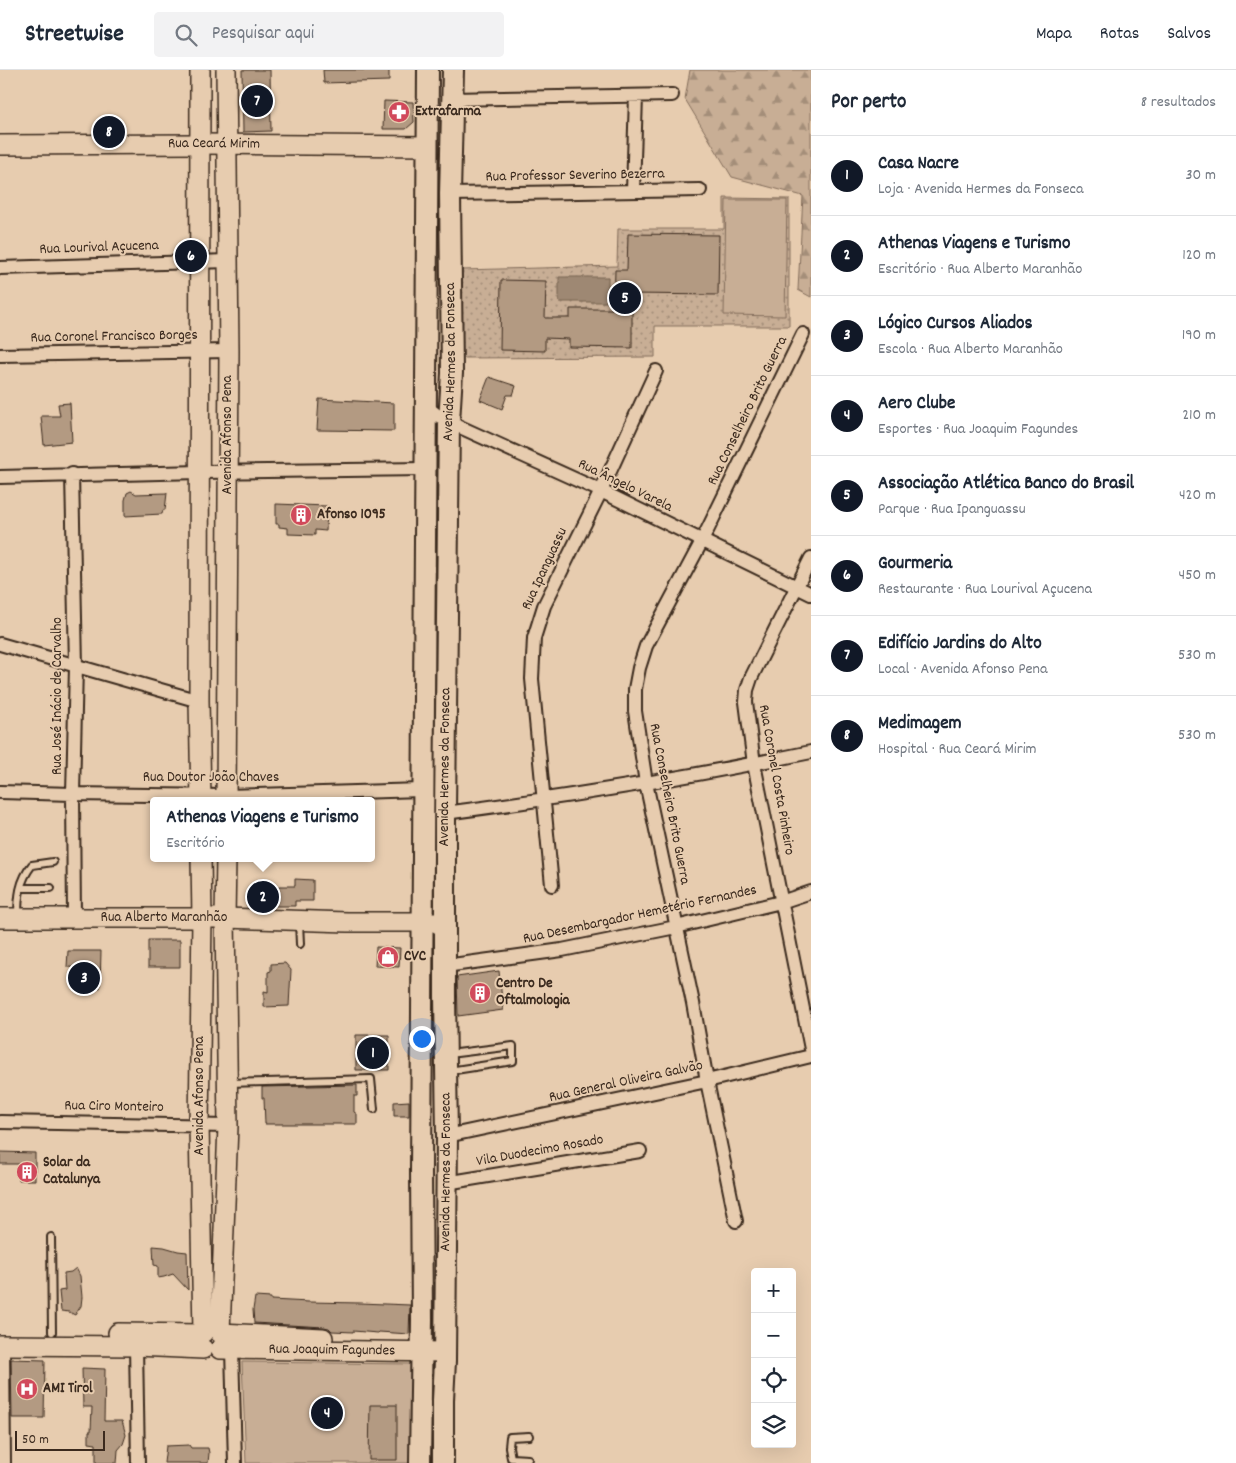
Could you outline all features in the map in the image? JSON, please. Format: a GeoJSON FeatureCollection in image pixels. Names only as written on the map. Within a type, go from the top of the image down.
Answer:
{"type":"FeatureCollection","features":[{"type":"Feature","properties":{"kind":"main road","name":"Avenida Afonso Pena"},"geometry":{"type":"LineString","coordinates":[[200,70],[200,797]]}},
{"type":"Feature","properties":{"kind":"main road","name":"Avenida Afonso Pena"},"geometry":{"type":"LineString","coordinates":[[226,70],[229,351],[226,797]]}},
{"type":"Feature","properties":{"kind":"main road","name":"Avenida Hermes da Fonseca"},"geometry":{"type":"LineString","coordinates":[[420,1463],[422,1347],[420,1170],[423,922],[422,790],[428,70]]}},
{"type":"Feature","properties":{"kind":"main road","name":"Avenida Hermes da Fonseca"},"geometry":{"type":"LineString","coordinates":[[444,1463],[443,1400],[447,1136],[445,1063],[445,813],[449,422],[452,373],[450,194],[453,70]]}},
{"type":"Feature","properties":{"kind":"main road","name":"Rua Ceará Mirim"},"geometry":{"type":"LineString","coordinates":[[0,145],[227,144],[427,146]]}},
{"type":"Feature","properties":{"kind":"main road","name":"Avenida Afonso Pena"},"geometry":{"type":"LineString","coordinates":[[201,862],[199,1125],[214,1340]]}},
{"type":"Feature","properties":{"kind":"main road","name":"Avenida Afonso Pena"},"geometry":{"type":"LineString","coordinates":[[214,1340],[228,1126],[226,862]]}},
{"type":"Feature","properties":{"kind":"main road","name":"Rua Alberto Maranhão"},"geometry":{"type":"LineString","coordinates":[[9,918],[225,918],[347,922],[436,922],[445,928]]}},
{"type":"Feature","properties":{"kind":"main road","name":"Rua Joaquim Fagundes"},"geometry":{"type":"LineString","coordinates":[[1,1341],[52,1332],[422,1347],[445,1352]]}},
{"type":"Feature","properties":{"kind":"main road","name":"Rua Joaquim Fagundes"},"geometry":{"type":"LineString","coordinates":[[1,1341],[136,1346],[214,1340]]}},
{"type":"Feature","properties":{"kind":"main road"},"geometry":{"type":"LineString","coordinates":[[420,1400],[434,1397],[443,1400]]}},
{"type":"Feature","properties":{"kind":"street"},"geometry":{"type":"LineString","coordinates":[[452,99],[672,95]]}},
{"type":"Feature","properties":{"kind":"street"},"geometry":{"type":"LineString","coordinates":[[633,191],[636,96]]}},
{"type":"Feature","properties":{"kind":"street","name":"Rua Professor Severino Bezerra"},"geometry":{"type":"LineString","coordinates":[[450,194],[700,190]]}},
{"type":"Feature","properties":{"kind":"street","name":"Rua Lourival Açucena"},"geometry":{"type":"LineString","coordinates":[[0,268],[228,261]]}},
{"type":"Feature","properties":{"kind":"street","name":"Rua Conselheiro Brito Guerra"},"geometry":{"type":"LineString","coordinates":[[736,1221],[693,1004],[646,783],[635,711],[635,688],[638,668],[646,646],[702,541],[803,334]]}},
{"type":"Feature","properties":{"kind":"street","name":"Rua Coronel Francisco Borges"},"geometry":{"type":"LineString","coordinates":[[0,355],[229,351]]}},
{"type":"Feature","properties":{"kind":"street","name":"Rua Ipanguassu"},"geometry":{"type":"LineString","coordinates":[[552,886],[532,679],[534,638],[544,606],[601,491],[656,371]]}},
{"type":"Feature","properties":{"kind":"street","name":"Rua Ângelo Varela"},"geometry":{"type":"LineString","coordinates":[[426,406],[449,422],[601,491],[811,594]]}},
{"type":"Feature","properties":{"kind":"street"},"geometry":{"type":"LineString","coordinates":[[0,477],[228,471],[425,469]]}},
{"type":"Feature","properties":{"kind":"street","name":"Rua José Inácio de Carvalho"},"geometry":{"type":"LineString","coordinates":[[72,474],[76,666],[74,918]]}},
{"type":"Feature","properties":{"kind":"street","name":"Rua Coronel Costa Pinheiro"},"geometry":{"type":"LineString","coordinates":[[811,558],[751,678],[746,702],[754,764],[811,1049]]}},
{"type":"Feature","properties":{"kind":"street"},"geometry":{"type":"LineString","coordinates":[[0,644],[199,701]]}},
{"type":"Feature","properties":{"kind":"street"},"geometry":{"type":"LineString","coordinates":[[445,813],[544,800],[754,764],[811,752]]}},
{"type":"Feature","properties":{"kind":"street","name":"Rua Doutor João Chaves"},"geometry":{"type":"LineString","coordinates":[[270,797],[422,790]]}},
{"type":"Feature","properties":{"kind":"street","name":"Rua Doutor João Chaves"},"geometry":{"type":"LineString","coordinates":[[0,792],[168,797]]}},
{"type":"Feature","properties":{"kind":"street","name":"Rua Desembargador Hemetério Fernandes"},"geometry":{"type":"LineString","coordinates":[[445,966],[562,950],[676,927],[781,902],[811,892]]}},
{"type":"Feature","properties":{"kind":"street","name":"Rua General Oliveira Galvão"},"geometry":{"type":"LineString","coordinates":[[447,1136],[707,1081],[811,1056]]}},
{"type":"Feature","properties":{"kind":"street","name":"Rua Ciro Monteiro"},"geometry":{"type":"LineString","coordinates":[[0,1122],[228,1126]]}},
{"type":"Feature","properties":{"kind":"street","name":"Vila Duodecimo Rosado"},"geometry":{"type":"LineString","coordinates":[[446,1183],[640,1151]]}},
{"type":"Feature","properties":{"kind":"street"},"geometry":{"type":"LineString","coordinates":[[214,1340],[235,1463]]}},
{"type":"Feature","properties":{"kind":"street"},"geometry":{"type":"LineString","coordinates":[[1,1341],[4,1463]]}},
{"type":"Feature","properties":{"kind":"street"},"geometry":{"type":"LineString","coordinates":[[136,1346],[138,1463]]}},
{"type":"Feature","properties":{"kind":"lane"},"geometry":{"type":"LineString","coordinates":[[9,918],[27,872],[32,865],[54,862]]}},
{"type":"Feature","properties":{"kind":"lane"},"geometry":{"type":"LineString","coordinates":[[21,888],[51,888]]}},
{"type":"Feature","properties":{"kind":"lane"},"geometry":{"type":"LineString","coordinates":[[299,921],[300,944]]}},
{"type":"Feature","properties":{"kind":"lane"},"geometry":{"type":"LineString","coordinates":[[513,1046],[513,1061],[445,1063],[513,1046]]}},
{"type":"Feature","properties":{"kind":"lane"},"geometry":{"type":"LineString","coordinates":[[227,1083],[371,1080],[374,1109]]}},
{"type":"Feature","properties":{"kind":"lane"},"geometry":{"type":"LineString","coordinates":[[51,1237],[52,1332]]}},
{"type":"Feature","properties":{"kind":"lane"},"geometry":{"type":"LineString","coordinates":[[528,1459],[512,1458],[509,1447],[510,1436],[529,1436]]}},
{"type":"Feature","properties":{"kind":"green space"},"geometry":{"type":"Polygon","coordinates":[[[690,70],[811,70],[811,297],[798,290],[803,196],[732,177],[685,99],[690,70]]]}},
{"type":"Feature","properties":{"kind":"green space"},"geometry":{"type":"Polygon","coordinates":[[[724,198],[789,199],[789,326],[655,326],[655,357],[461,358],[461,270],[617,266],[618,229],[724,229],[724,198]]]}},
{"type":"Feature","properties":{"kind":"green space"},"geometry":{"type":"Polygon","coordinates":[[[726,200],[787,200],[785,316],[724,315],[726,200]]]}},
{"type":"Feature","properties":{"kind":"green space"},"geometry":{"type":"Polygon","coordinates":[[[242,1362],[412,1364],[410,1463],[246,1463],[242,1362]]]}},
{"type":"Feature","properties":{"kind":"shaded area"},"geometry":{"type":"Polygon","coordinates":[[[559,277],[608,277],[608,302],[559,302],[559,277]]]}},
{"type":"Feature","properties":{"kind":"building"},"geometry":{"type":"Polygon","coordinates":[[[242,70],[270,70],[271,131],[243,132],[242,70]]]}},
{"type":"Feature","properties":{"kind":"building"},"geometry":{"type":"Polygon","coordinates":[[[323,70],[389,70],[389,81],[324,83],[323,70]]]}},
{"type":"Feature","properties":{"kind":"building","name":"Extrafarma"},"geometry":{"type":"Polygon","coordinates":[[[384,101],[413,102],[414,122],[406,129],[383,129],[384,101]]]}},
{"type":"Feature","properties":{"kind":"building"},"geometry":{"type":"Polygon","coordinates":[[[628,234],[719,235],[718,295],[632,294],[632,348],[569,347],[569,339],[545,338],[545,351],[500,350],[501,280],[546,281],[545,318],[570,318],[570,309],[614,309],[615,270],[627,270],[628,234]]]}},
{"type":"Feature","properties":{"kind":"building"},"geometry":{"type":"Polygon","coordinates":[[[489,377],[516,386],[513,395],[507,395],[502,409],[480,400],[489,377]]]}},
{"type":"Feature","properties":{"kind":"building"},"geometry":{"type":"Polygon","coordinates":[[[319,399],[394,403],[394,431],[317,430],[319,399]]]}},
{"type":"Feature","properties":{"kind":"building"},"geometry":{"type":"Polygon","coordinates":[[[70,403],[72,442],[44,445],[41,416],[60,416],[58,404],[70,403]]]}},
{"type":"Feature","properties":{"kind":"building"},"geometry":{"type":"Polygon","coordinates":[[[131,491],[136,494],[167,493],[165,510],[163,510],[162,514],[125,516],[125,500],[127,493],[131,491]]]}},
{"type":"Feature","properties":{"kind":"building","name":"Afonso 1095"},"geometry":{"type":"Polygon","coordinates":[[[276,504],[327,506],[326,531],[315,530],[315,535],[288,534],[288,528],[279,527],[279,524],[276,524],[276,504]]]}},
{"type":"Feature","properties":{"kind":"building"},"geometry":{"type":"Polygon","coordinates":[[[295,879],[313,880],[313,901],[295,901],[295,906],[247,906],[248,887],[279,888],[279,886],[295,886],[295,879]]]}},
{"type":"Feature","properties":{"kind":"building"},"geometry":{"type":"Polygon","coordinates":[[[148,940],[180,940],[180,967],[148,967],[148,940]]]}},
{"type":"Feature","properties":{"kind":"building","name":"CVC"},"geometry":{"type":"Polygon","coordinates":[[[376,947],[400,948],[399,967],[375,966],[376,947]]]}},
{"type":"Feature","properties":{"kind":"building"},"geometry":{"type":"Polygon","coordinates":[[[68,951],[101,951],[100,988],[87,988],[87,968],[67,967],[68,951]]]}},
{"type":"Feature","properties":{"kind":"building"},"geometry":{"type":"Polygon","coordinates":[[[285,963],[291,970],[289,1006],[264,1007],[264,991],[268,992],[268,972],[271,971],[271,964],[285,963]]]}},
{"type":"Feature","properties":{"kind":"building","name":"Centro De Oftalmologia"},"geometry":{"type":"Polygon","coordinates":[[[499,971],[503,1010],[458,1016],[457,977],[499,971]]]}},
{"type":"Feature","properties":{"kind":"building"},"geometry":{"type":"Polygon","coordinates":[[[356,1035],[389,1035],[389,1070],[356,1070],[356,1035]]]}},
{"type":"Feature","properties":{"kind":"building"},"geometry":{"type":"Polygon","coordinates":[[[357,1085],[357,1096],[354,1096],[354,1112],[357,1114],[357,1124],[265,1124],[262,1087],[357,1085]]]}},
{"type":"Feature","properties":{"kind":"building"},"geometry":{"type":"Polygon","coordinates":[[[409,1101],[409,1116],[394,1116],[394,1102],[409,1101]]]}},
{"type":"Feature","properties":{"kind":"building","name":"Solar da Catalunya"},"geometry":{"type":"Polygon","coordinates":[[[0,1152],[35,1153],[35,1180],[19,1180],[19,1164],[0,1164],[0,1152]]]}},
{"type":"Feature","properties":{"kind":"building"},"geometry":{"type":"Polygon","coordinates":[[[153,1246],[187,1252],[188,1290],[173,1274],[158,1278],[158,1266],[154,1265],[153,1246]]]}},
{"type":"Feature","properties":{"kind":"building"},"geometry":{"type":"Polygon","coordinates":[[[76,1268],[80,1276],[82,1297],[81,1306],[75,1315],[61,1311],[59,1291],[65,1290],[64,1273],[71,1272],[76,1268]]]}},
{"type":"Feature","properties":{"kind":"building"},"geometry":{"type":"Polygon","coordinates":[[[255,1297],[271,1298],[271,1300],[309,1302],[410,1305],[409,1334],[332,1331],[324,1327],[254,1323],[255,1297]]]}},
{"type":"Feature","properties":{"kind":"building","name":"AMI Tirol"},"geometry":{"type":"Polygon","coordinates":[[[11,1359],[45,1360],[44,1418],[12,1418],[11,1359]]]}},
{"type":"Feature","properties":{"kind":"building"},"geometry":{"type":"Polygon","coordinates":[[[82,1368],[105,1369],[104,1421],[122,1421],[126,1435],[123,1444],[118,1450],[117,1463],[96,1463],[96,1444],[89,1443],[92,1407],[83,1407],[82,1368]]]}},
{"type":"Feature","properties":{"kind":"building"},"geometry":{"type":"Polygon","coordinates":[[[370,1405],[397,1405],[397,1460],[369,1460],[370,1405]]]}},
{"type":"Feature","properties":{"kind":"building"},"geometry":{"type":"Polygon","coordinates":[[[189,1445],[191,1448],[208,1448],[208,1463],[164,1463],[166,1446],[189,1445]]]}},
{"type":"Feature","properties":{"kind":"place","name":"Edifício Jardins do Alto"},"geometry":{"type":"Point","coordinates":[257,101]}},
{"type":"Feature","properties":{"kind":"place","name":"Extrafarma"},"geometry":{"type":"Point","coordinates":[399,112]}},
{"type":"Feature","properties":{"kind":"place","name":"Medimagem"},"geometry":{"type":"Point","coordinates":[109,132]}},
{"type":"Feature","properties":{"kind":"place","name":"Gourmeria"},"geometry":{"type":"Point","coordinates":[191,256]}},
{"type":"Feature","properties":{"kind":"place","name":"Associação Atlética Banco do Brasil"},"geometry":{"type":"Point","coordinates":[625,298]}},
{"type":"Feature","properties":{"kind":"place","name":"Afonso 1095"},"geometry":{"type":"Point","coordinates":[301,515]}},
{"type":"Feature","properties":{"kind":"place","name":"Athenas Viagens e Turismo"},"geometry":{"type":"Point","coordinates":[263,897]}},
{"type":"Feature","properties":{"kind":"place","name":"CVC"},"geometry":{"type":"Point","coordinates":[388,957]}},
{"type":"Feature","properties":{"kind":"place","name":"Lógico Cursos Aliados"},"geometry":{"type":"Point","coordinates":[84,978]}},
{"type":"Feature","properties":{"kind":"place","name":"Centro De Oftalmologia"},"geometry":{"type":"Point","coordinates":[480,993]}},
{"type":"Feature","properties":{"kind":"place","name":"Casa Nacre"},"geometry":{"type":"Point","coordinates":[373,1053]}},
{"type":"Feature","properties":{"kind":"place","name":"Solar da Catalunya"},"geometry":{"type":"Point","coordinates":[27,1172]}},
{"type":"Feature","properties":{"kind":"place","name":"AMI Tirol"},"geometry":{"type":"Point","coordinates":[27,1389]}},
{"type":"Feature","properties":{"kind":"place","name":"Aero Clube"},"geometry":{"type":"Point","coordinates":[327,1413]}}]}
